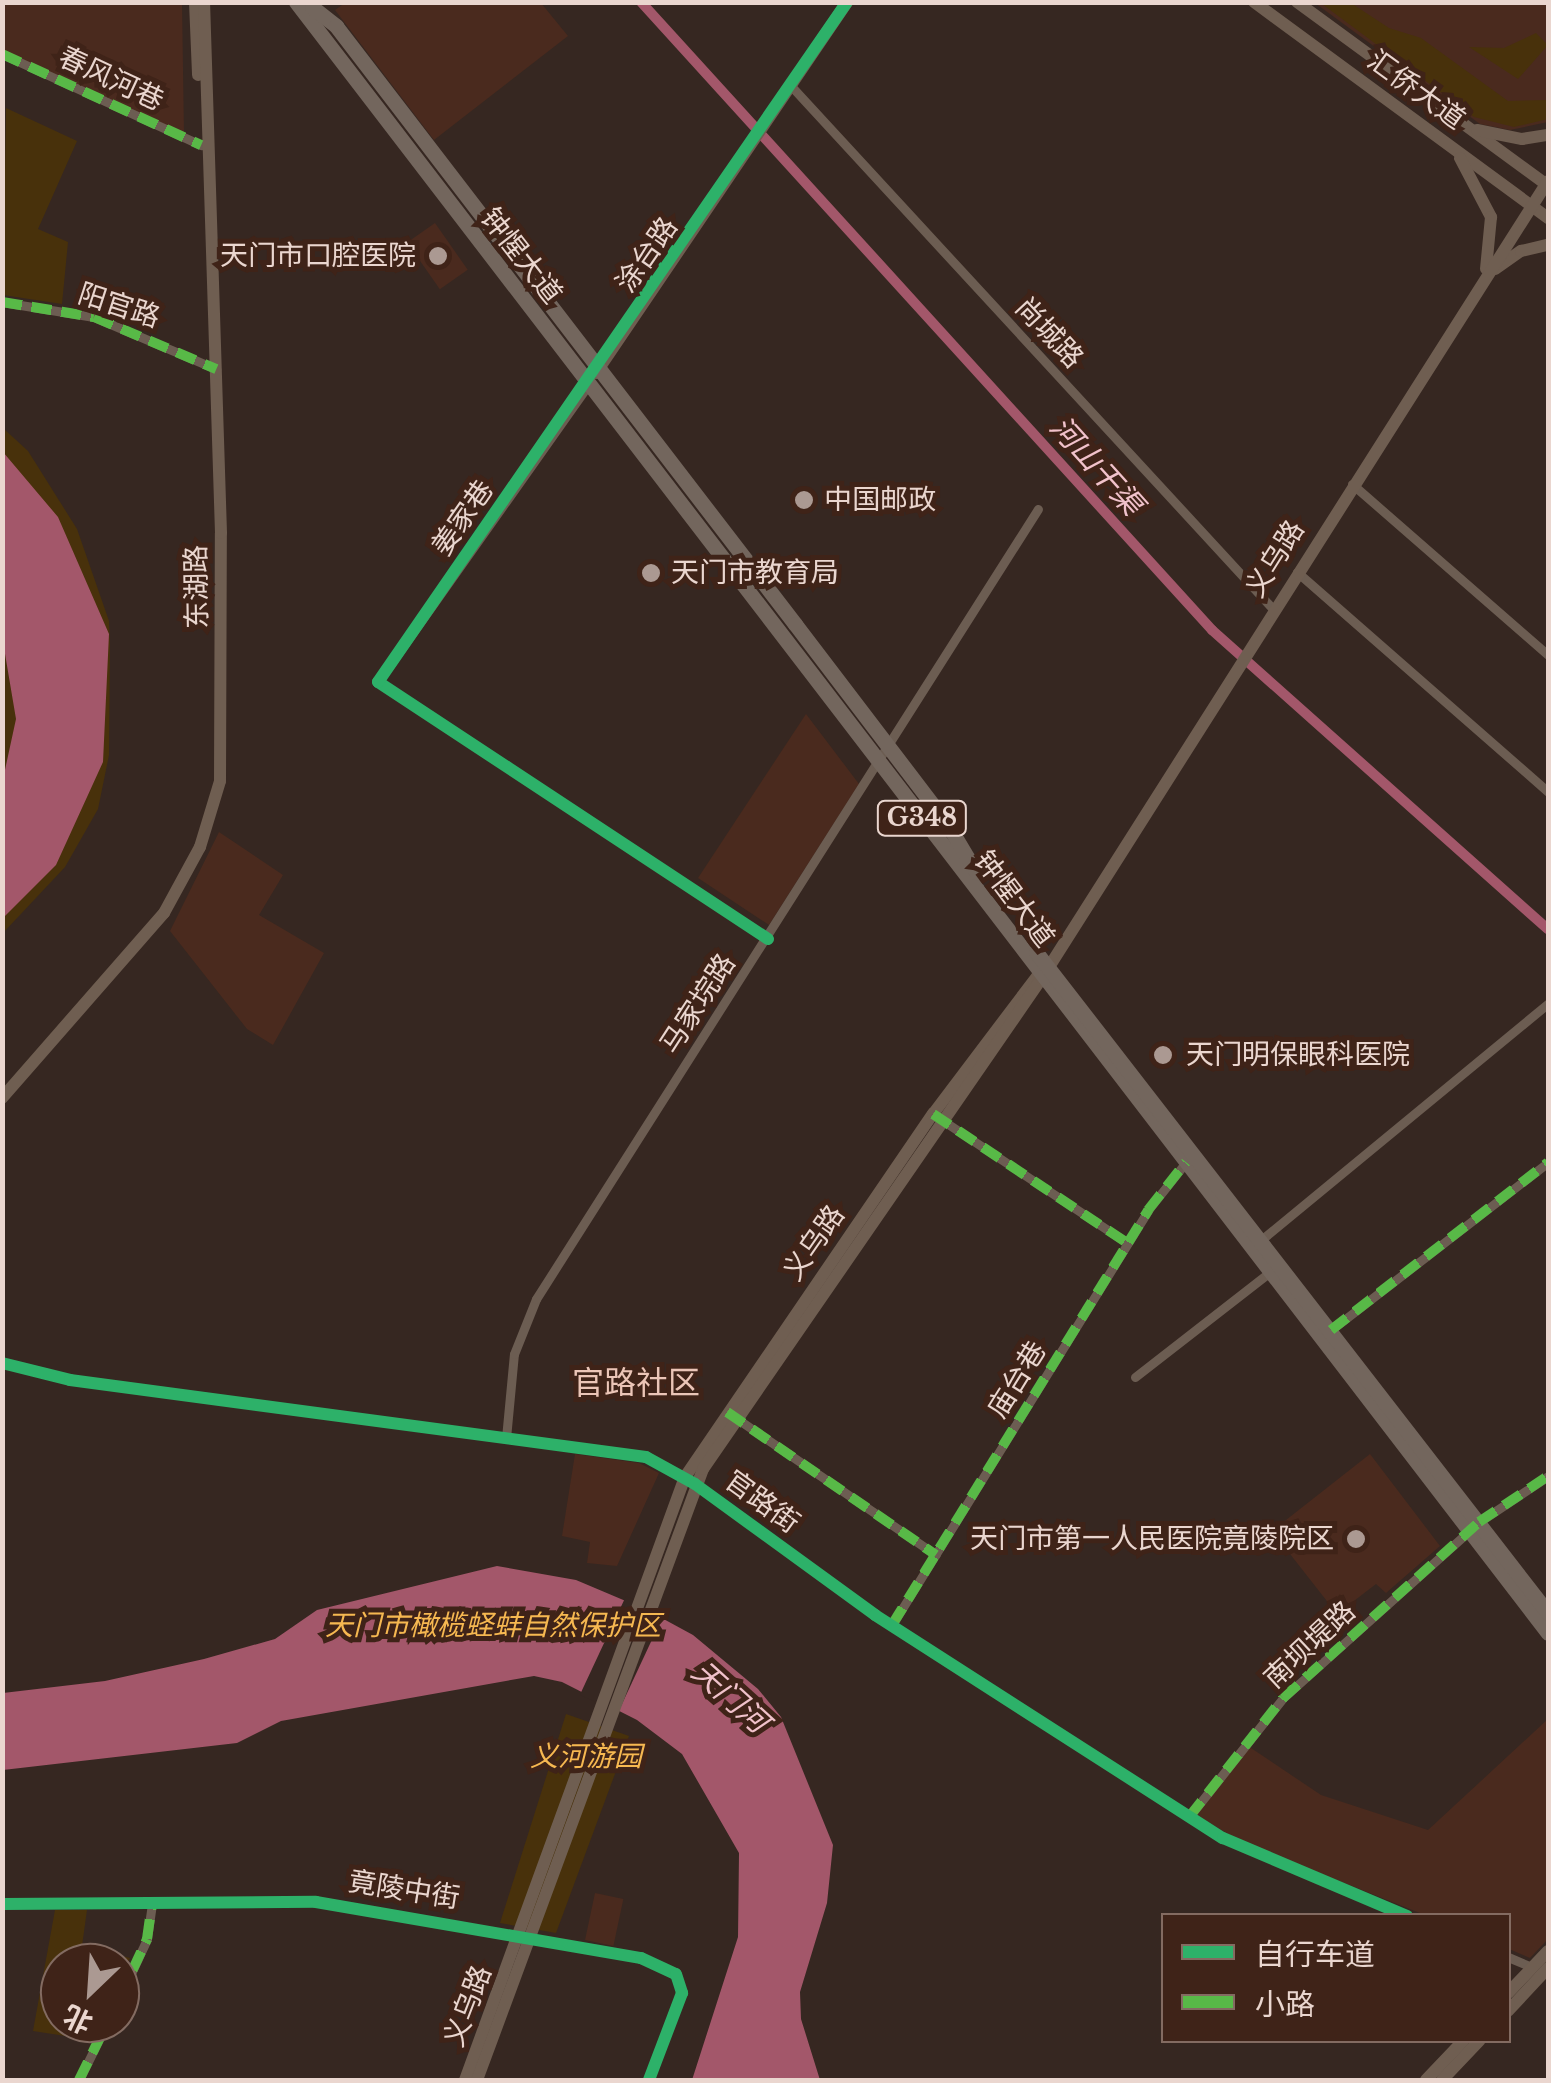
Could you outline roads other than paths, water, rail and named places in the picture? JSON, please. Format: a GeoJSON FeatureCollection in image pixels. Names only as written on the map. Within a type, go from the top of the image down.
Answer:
{"type":"FeatureCollection","features":[{"type":"Feature","properties":{"kind":"highway","name":"钟惺大道"},"geometry":{"type":"LineString","coordinates":[[302,4],[403,148],[591,380],[706,513],[786,631]]}},
{"type":"Feature","properties":{"kind":"highway","name":"钟惺大道"},"geometry":{"type":"LineString","coordinates":[[302,4],[591,380],[664,489],[786,631],[1042,972],[1334,1328],[1548,1633]]}},
{"type":"Feature","properties":{"kind":"highway","name":"钟惺大道"},"geometry":{"type":"LineString","coordinates":[[1096,1037],[1184,1164],[1268,1274],[1548,1613]]}},
{"type":"Feature","properties":{"kind":"highway"},"geometry":{"type":"LineString","coordinates":[[1474,1526],[1548,1602]]}},
{"type":"Feature","properties":{"kind":"highway"},"geometry":{"type":"LineString","coordinates":[[1474,1526],[1548,1644]]}},
{"type":"Feature","properties":{"kind":"main road","name":"东湖路"},"geometry":{"type":"LineString","coordinates":[[2,1088],[160,910],[204,821],[218,723],[213,367],[195,2]]}},
{"type":"Feature","properties":{"kind":"main road","name":"东湖路"},"geometry":{"type":"LineString","coordinates":[[2,1098],[164,913],[209,823],[225,722],[204,2]]}},
{"type":"Feature","properties":{"kind":"main road"},"geometry":{"type":"LineString","coordinates":[[792,87],[847,2]]}},
{"type":"Feature","properties":{"kind":"main road","name":"汇侨大道"},"geometry":{"type":"LineString","coordinates":[[1254,2],[1548,218]]}},
{"type":"Feature","properties":{"kind":"main road","name":"汇侨大道"},"geometry":{"type":"LineString","coordinates":[[1297,2],[1548,184]]}},
{"type":"Feature","properties":{"kind":"main road","name":"涂台路"},"geometry":{"type":"LineString","coordinates":[[591,380],[792,87]]}},
{"type":"Feature","properties":{"kind":"main road"},"geometry":{"type":"LineString","coordinates":[[1470,128],[1522,139],[1548,135]]}},
{"type":"Feature","properties":{"kind":"main road"},"geometry":{"type":"LineString","coordinates":[[1454,149],[1491,216],[1485,276]]}},
{"type":"Feature","properties":{"kind":"main road","name":"义乌路"},"geometry":{"type":"LineString","coordinates":[[476,2080],[690,1480],[1042,972],[1485,276],[1548,184]]}},
{"type":"Feature","properties":{"kind":"main road"},"geometry":{"type":"LineString","coordinates":[[1485,276],[1522,251],[1548,245]]}},
{"type":"Feature","properties":{"kind":"main road","name":"义乌路"},"geometry":{"type":"LineString","coordinates":[[466,2080],[528,1935]]}},
{"type":"Feature","properties":{"kind":"main road"},"geometry":{"type":"LineString","coordinates":[[1511,1989],[1548,1951]]}},
{"type":"Feature","properties":{"kind":"main road"},"geometry":{"type":"LineString","coordinates":[[1511,2007],[1548,1968]]}},
{"type":"Feature","properties":{"kind":"main road"},"geometry":{"type":"LineString","coordinates":[[1426,2080],[1461,2043]]}},
{"type":"Feature","properties":{"kind":"main road"},"geometry":{"type":"LineString","coordinates":[[1442,2080],[1477,2043]]}},
{"type":"Feature","properties":{"kind":"street","name":"春风河巷"},"geometry":{"type":"LineString","coordinates":[[2,54],[201,145]]}},
{"type":"Feature","properties":{"kind":"street","name":"尚城路"},"geometry":{"type":"LineString","coordinates":[[792,87],[1273,610]]}},
{"type":"Feature","properties":{"kind":"street","name":"阳官路"},"geometry":{"type":"LineString","coordinates":[[2,302],[94,317],[213,367]]}},
{"type":"Feature","properties":{"kind":"street","name":"姜家巷"},"geometry":{"type":"LineString","coordinates":[[591,380],[378,682],[768,939]]}},
{"type":"Feature","properties":{"kind":"street"},"geometry":{"type":"LineString","coordinates":[[1352,484],[1548,655]]}},
{"type":"Feature","properties":{"kind":"street","name":"马家垸路"},"geometry":{"type":"LineString","coordinates":[[506,1438],[514,1354],[531,1308],[884,759],[1038,509]]}},
{"type":"Feature","properties":{"kind":"street"},"geometry":{"type":"LineString","coordinates":[[1297,572],[1548,792]]}},
{"type":"Feature","properties":{"kind":"street"},"geometry":{"type":"LineString","coordinates":[[1263,1237],[1548,1003]]}},
{"type":"Feature","properties":{"kind":"street"},"geometry":{"type":"LineString","coordinates":[[938,1117],[1127,1243]]}},
{"type":"Feature","properties":{"kind":"street"},"geometry":{"type":"LineString","coordinates":[[1334,1328],[1548,1162]]}},
{"type":"Feature","properties":{"kind":"street","name":"庙台巷"},"geometry":{"type":"LineString","coordinates":[[892,1626],[1127,1243],[1184,1164]]}},
{"type":"Feature","properties":{"kind":"street"},"geometry":{"type":"LineString","coordinates":[[1136,1377],[1268,1274]]}},
{"type":"Feature","properties":{"kind":"street","name":"官路街"},"geometry":{"type":"LineString","coordinates":[[2,1363],[70,1380],[630,1453],[690,1480],[892,1626],[1189,1817],[1246,1850],[1400,1913]]}},
{"type":"Feature","properties":{"kind":"street"},"geometry":{"type":"LineString","coordinates":[[732,1415],[936,1555]]}},
{"type":"Feature","properties":{"kind":"street","name":"南坝堤路"},"geometry":{"type":"LineString","coordinates":[[1189,1817],[1283,1698],[1474,1526],[1548,1476]]}},
{"type":"Feature","properties":{"kind":"street"},"geometry":{"type":"LineString","coordinates":[[140,1954],[147,1939],[152,1902]]}},
{"type":"Feature","properties":{"kind":"street","name":"竟陵中街"},"geometry":{"type":"LineString","coordinates":[[2,1904],[316,1902],[528,1935],[641,1958],[676,1974],[681,2002],[649,2080]]}},
{"type":"Feature","properties":{"kind":"street"},"geometry":{"type":"LineString","coordinates":[[1511,1958],[1532,1967]]}},
{"type":"Feature","properties":{"kind":"street"},"geometry":{"type":"LineString","coordinates":[[79,2080],[97,2043]]}},
{"type":"Feature","properties":{"kind":"water"},"geometry":{"type":"Polygon","coordinates":[[[3,452],[58,517],[109,634],[103,762],[56,865],[3,918],[3,779],[16,719],[3,642],[3,452]]]}},
{"type":"Feature","properties":{"kind":"water","name":"天门市橄榄蛏蚌自然保护区"},"geometry":{"type":"Polygon","coordinates":[[[497,1566],[576,1580],[647,1610],[693,1635],[758,1689],[781,1717],[833,1845],[827,1903],[800,1992],[801,2019],[820,2080],[692,2080],[738,1937],[739,1853],[682,1754],[637,1720],[562,1682],[534,1676],[281,1721],[237,1743],[3,1770],[3,1693],[105,1681],[204,1659],[275,1639],[317,1610],[497,1566]]]}},
{"type":"Feature","properties":{"kind":"waterway","name":"河山干渠"},"geometry":{"type":"LineString","coordinates":[[641,2],[1212,630],[1548,929]]}},
{"type":"Feature","properties":{"kind":"place","name":"天门市口腔医院"},"geometry":{"type":"Point","coordinates":[438,256]}},
{"type":"Feature","properties":{"kind":"place","name":"中国邮政"},"geometry":{"type":"Point","coordinates":[804,500]}},
{"type":"Feature","properties":{"kind":"place","name":"天门市教育局"},"geometry":{"type":"Point","coordinates":[651,573]}},
{"type":"Feature","properties":{"kind":"place","name":"天门明保眼科医院"},"geometry":{"type":"Point","coordinates":[1163,1055]}},
{"type":"Feature","properties":{"kind":"place","name":"天门市第一人民医院竟陵院区"},"geometry":{"type":"Point","coordinates":[1356,1539]}},
{"type":"Feature","properties":{"kind":"district","name":"官路社区"},"geometry":{"type":"Point","coordinates":[636,1383]}},
{"type":"Feature","properties":{"kind":"water label","name":"天门河"},"geometry":{"type":"Point","coordinates":[730,1697]}},
{"type":"Feature","properties":{"kind":"park label","name":"义河游园"},"geometry":{"type":"Point","coordinates":[586,1757]}}]}
